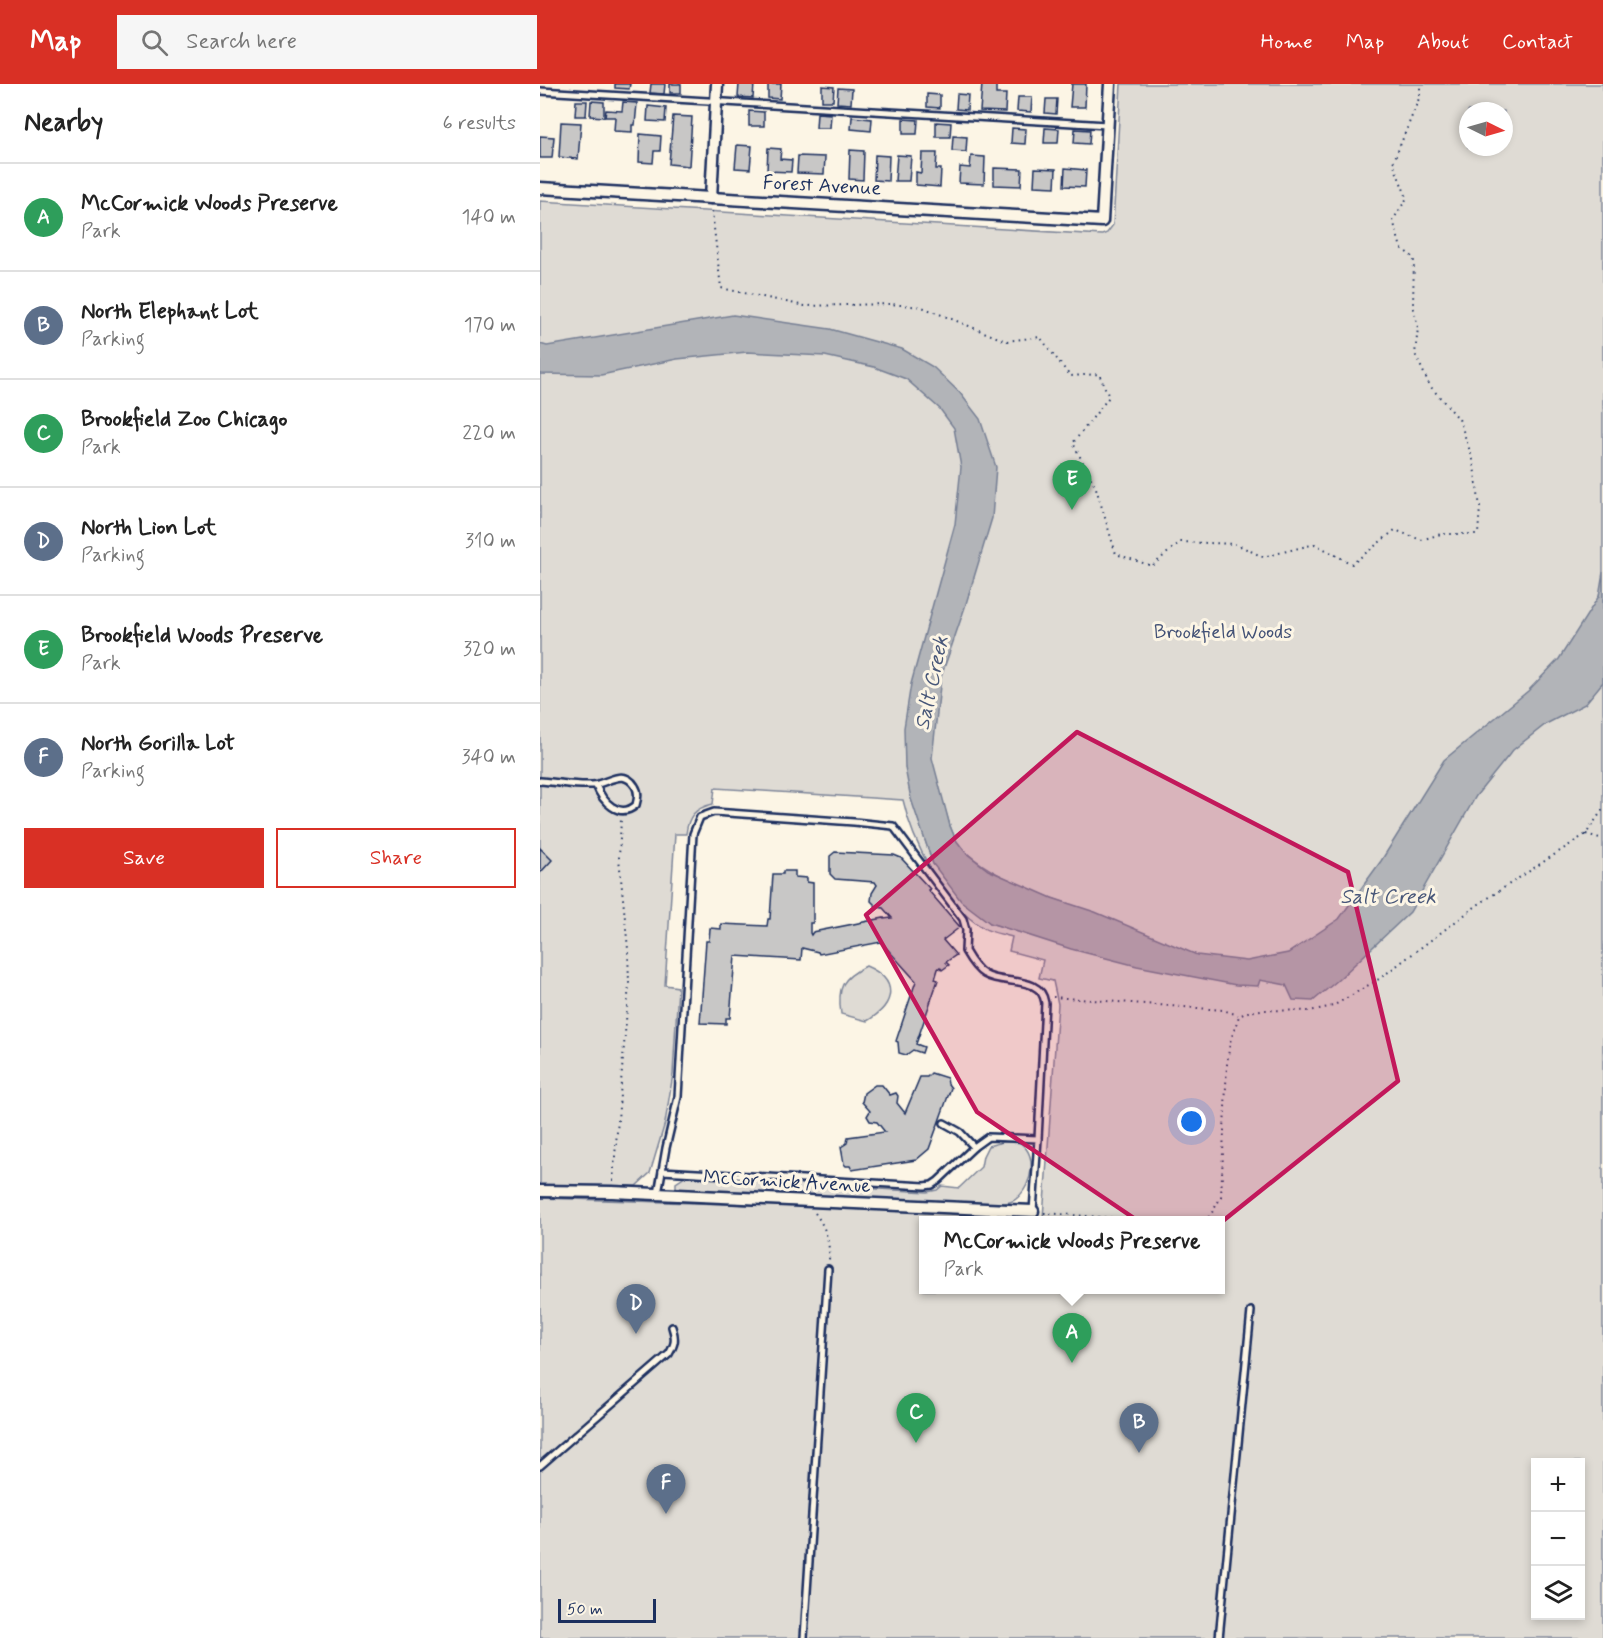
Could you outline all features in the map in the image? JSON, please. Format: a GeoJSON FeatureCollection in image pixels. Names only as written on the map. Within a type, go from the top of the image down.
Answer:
{"type":"FeatureCollection","features":[{"type":"Feature","properties":{"kind":"street"},"geometry":{"type":"LineString","coordinates":[[711,198],[717,84]]}},
{"type":"Feature","properties":{"kind":"street"},"geometry":{"type":"LineString","coordinates":[[1108,125],[1110,84]]}},
{"type":"Feature","properties":{"kind":"street","name":"Forest Avenue"},"geometry":{"type":"LineString","coordinates":[[540,188],[1102,221],[1108,125]]}},
{"type":"Feature","properties":{"kind":"street","name":"McCormick Avenue"},"geometry":{"type":"LineString","coordinates":[[540,1191],[612,1192],[1033,1211]]}},
{"type":"Feature","properties":{"kind":"lane"},"geometry":{"type":"LineString","coordinates":[[540,91],[1108,125]]}},
{"type":"Feature","properties":{"kind":"lane"},"geometry":{"type":"LineString","coordinates":[[540,781],[596,786],[600,782],[619,778],[630,781],[634,785],[638,794],[636,804],[632,808],[621,810],[608,804],[596,786]]}},
{"type":"Feature","properties":{"kind":"lane"},"geometry":{"type":"LineString","coordinates":[[658,1194],[678,1097],[693,834],[697,821],[704,815],[714,812],[893,826],[963,919],[966,930],[965,951],[983,974],[1040,988],[1044,997],[1033,1211]]}},
{"type":"Feature","properties":{"kind":"lane"},"geometry":{"type":"LineString","coordinates":[[944,1123],[960,1132],[974,1147]]}},
{"type":"Feature","properties":{"kind":"lane"},"geometry":{"type":"LineString","coordinates":[[662,1171],[925,1186],[938,1181],[982,1140],[994,1136],[1038,1139]]}},
{"type":"Feature","properties":{"kind":"lane"},"geometry":{"type":"LineString","coordinates":[[804,1638],[828,1269]]}},
{"type":"Feature","properties":{"kind":"lane"},"geometry":{"type":"LineString","coordinates":[[1219,1638],[1251,1311]]}},
{"type":"Feature","properties":{"kind":"lane"},"geometry":{"type":"LineString","coordinates":[[540,1466],[669,1354],[675,1344],[672,1327]]}},
{"type":"Feature","properties":{"kind":"path"},"geometry":{"type":"LineString","coordinates":[[711,198],[722,288],[805,306],[890,304],[922,307],[1006,341],[1040,337],[1070,376],[1099,374],[1109,397],[1073,443],[1096,488],[1116,554],[1152,566],[1180,542],[1236,544],[1263,557],[1315,544],[1352,564],[1395,530],[1421,540],[1441,534],[1478,534],[1480,507],[1473,460],[1459,419],[1430,386],[1415,354],[1418,328],[1413,305],[1414,258],[1401,248],[1393,220],[1407,198],[1393,163],[1420,96],[1420,84]]}},
{"type":"Feature","properties":{"kind":"path"},"geometry":{"type":"LineString","coordinates":[[1044,997],[1223,1010],[1239,1016],[1261,1010],[1310,1011],[1332,1006],[1379,979],[1479,904],[1586,834],[1603,809]]}},
{"type":"Feature","properties":{"kind":"path"},"geometry":{"type":"LineString","coordinates":[[612,1192],[629,984],[619,858],[621,810]]}},
{"type":"Feature","properties":{"kind":"path"},"geometry":{"type":"LineString","coordinates":[[1586,834],[1603,839]]}},
{"type":"Feature","properties":{"kind":"path"},"geometry":{"type":"LineString","coordinates":[[1210,1216],[1221,1197],[1227,1064],[1230,1042],[1239,1016]]}},
{"type":"Feature","properties":{"kind":"path"},"geometry":{"type":"LineString","coordinates":[[807,1202],[823,1224],[827,1235],[830,1249],[828,1269]]}},
{"type":"Feature","properties":{"kind":"path"},"geometry":{"type":"LineString","coordinates":[[1033,1211],[1077,1216]]}},
{"type":"Feature","properties":{"kind":"highlighted area"},"geometry":{"type":"Polygon","coordinates":[[[1077,732],[1348,872],[1398,1081],[1184,1252],[977,1112],[866,915],[1077,732]]]}},
{"type":"Feature","properties":{"kind":"green space","name":"Brookfield Woods"},"geometry":{"type":"Polygon","coordinates":[[[1121,84],[1603,84],[1603,1638],[540,1638],[540,1198],[914,1210],[1011,1216],[919,1216],[919,1294],[1225,1294],[1225,1216],[1043,1216],[1058,1004],[1053,981],[1039,978],[1043,960],[1009,951],[1012,937],[985,929],[955,904],[922,852],[903,800],[715,788],[713,804],[701,808],[694,814],[686,834],[675,834],[665,985],[678,987],[673,1074],[665,1123],[650,1173],[636,1186],[540,1185],[540,201],[1102,235],[1107,233],[1113,225],[1121,84]],[[912,800],[933,864],[990,923],[1063,945],[1065,903],[1006,879],[966,852],[957,842],[943,802],[912,800]]]}},
{"type":"Feature","properties":{"kind":"green space"},"geometry":{"type":"Polygon","coordinates":[[[866,966],[884,978],[890,992],[884,1007],[867,1021],[841,1014],[840,1005],[841,990],[846,979],[866,966]]]}},
{"type":"Feature","properties":{"kind":"green space"},"geometry":{"type":"Polygon","coordinates":[[[1017,1141],[1029,1153],[1030,1178],[1016,1199],[1005,1203],[676,1189],[676,1183],[685,1177],[927,1192],[937,1190],[942,1186],[959,1188],[981,1167],[988,1146],[1017,1141]]]}},
{"type":"Feature","properties":{"kind":"water","name":"Salt Creek"},"geometry":{"type":"Polygon","coordinates":[[[733,315],[830,329],[902,349],[933,367],[960,393],[980,419],[996,467],[992,518],[941,677],[932,758],[950,826],[956,840],[966,853],[988,870],[1052,898],[1095,912],[1197,955],[1247,961],[1288,953],[1339,919],[1381,861],[1444,760],[1528,691],[1559,659],[1599,596],[1603,572],[1603,682],[1585,704],[1546,724],[1513,750],[1476,796],[1410,912],[1313,1001],[1293,1000],[1286,985],[1260,980],[1258,986],[1236,985],[1137,966],[1071,949],[990,923],[961,901],[933,864],[911,799],[905,768],[904,728],[911,684],[955,524],[961,467],[954,428],[940,409],[906,379],[874,367],[825,356],[747,352],[677,359],[601,375],[540,374],[540,344],[547,346],[733,315]]]}},
{"type":"Feature","properties":{"kind":"building"},"geometry":{"type":"Polygon","coordinates":[[[615,84],[630,84],[629,89],[615,88],[615,84]]]}},
{"type":"Feature","properties":{"kind":"building"},"geometry":{"type":"Polygon","coordinates":[[[651,84],[665,84],[664,94],[650,93],[651,84]]]}},
{"type":"Feature","properties":{"kind":"building"},"geometry":{"type":"Polygon","coordinates":[[[670,84],[681,84],[681,93],[670,93],[670,84]]]}},
{"type":"Feature","properties":{"kind":"building"},"geometry":{"type":"Polygon","coordinates":[[[739,84],[754,84],[753,98],[738,97],[739,84]]]}},
{"type":"Feature","properties":{"kind":"building"},"geometry":{"type":"Polygon","coordinates":[[[768,84],[781,84],[780,99],[768,98],[768,84]]]}},
{"type":"Feature","properties":{"kind":"building"},"geometry":{"type":"Polygon","coordinates":[[[982,84],[996,84],[996,94],[1006,94],[1005,112],[980,111],[982,84]]]}},
{"type":"Feature","properties":{"kind":"building"},"geometry":{"type":"Polygon","coordinates":[[[1072,84],[1086,84],[1085,107],[1070,107],[1072,84]]]}},
{"type":"Feature","properties":{"kind":"building"},"geometry":{"type":"Polygon","coordinates":[[[822,86],[834,87],[833,101],[822,101],[822,86]]]}},
{"type":"Feature","properties":{"kind":"building"},"geometry":{"type":"Polygon","coordinates":[[[838,88],[852,89],[851,104],[837,103],[838,88]]]}},
{"type":"Feature","properties":{"kind":"building"},"geometry":{"type":"Polygon","coordinates":[[[927,94],[940,95],[940,108],[927,107],[927,94]]]}},
{"type":"Feature","properties":{"kind":"building"},"geometry":{"type":"Polygon","coordinates":[[[957,94],[968,95],[967,110],[956,109],[957,94]]]}},
{"type":"Feature","properties":{"kind":"building"},"geometry":{"type":"Polygon","coordinates":[[[1018,97],[1032,97],[1031,112],[1017,111],[1018,97]]]}},
{"type":"Feature","properties":{"kind":"building"},"geometry":{"type":"Polygon","coordinates":[[[1046,99],[1057,99],[1056,114],[1045,113],[1046,99]]]}},
{"type":"Feature","properties":{"kind":"building"},"geometry":{"type":"Polygon","coordinates":[[[576,101],[587,101],[586,116],[575,116],[576,101]]]}},
{"type":"Feature","properties":{"kind":"building"},"geometry":{"type":"Polygon","coordinates":[[[591,101],[604,102],[604,117],[590,116],[591,101]]]}},
{"type":"Feature","properties":{"kind":"building"},"geometry":{"type":"Polygon","coordinates":[[[623,102],[637,103],[632,132],[614,131],[615,117],[605,117],[606,110],[622,111],[623,102]]]}},
{"type":"Feature","properties":{"kind":"building"},"geometry":{"type":"Polygon","coordinates":[[[648,106],[666,108],[665,122],[647,121],[648,106]]]}},
{"type":"Feature","properties":{"kind":"building"},"geometry":{"type":"Polygon","coordinates":[[[749,111],[764,112],[764,126],[749,126],[749,111]]]}},
{"type":"Feature","properties":{"kind":"building"},"geometry":{"type":"Polygon","coordinates":[[[817,113],[831,114],[830,128],[816,128],[817,113]]]}},
{"type":"Feature","properties":{"kind":"building"},"geometry":{"type":"Polygon","coordinates":[[[673,116],[692,117],[689,166],[669,164],[673,116]]]}},
{"type":"Feature","properties":{"kind":"building"},"geometry":{"type":"Polygon","coordinates":[[[852,117],[872,119],[871,131],[851,129],[852,117]]]}},
{"type":"Feature","properties":{"kind":"building"},"geometry":{"type":"Polygon","coordinates":[[[903,119],[918,120],[917,134],[903,134],[903,119]]]}},
{"type":"Feature","properties":{"kind":"building"},"geometry":{"type":"Polygon","coordinates":[[[561,122],[581,123],[578,159],[559,157],[561,122]]]}},
{"type":"Feature","properties":{"kind":"building"},"geometry":{"type":"Polygon","coordinates":[[[936,122],[951,123],[950,137],[936,137],[936,122]]]}},
{"type":"Feature","properties":{"kind":"building"},"geometry":{"type":"Polygon","coordinates":[[[1012,128],[1026,129],[1025,144],[1011,143],[1012,128]]]}},
{"type":"Feature","properties":{"kind":"building"},"geometry":{"type":"Polygon","coordinates":[[[1045,128],[1059,129],[1058,143],[1044,143],[1045,128]]]}},
{"type":"Feature","properties":{"kind":"building"},"geometry":{"type":"Polygon","coordinates":[[[1075,129],[1090,130],[1089,144],[1074,143],[1075,129]]]}},
{"type":"Feature","properties":{"kind":"building"},"geometry":{"type":"Polygon","coordinates":[[[640,134],[661,136],[660,151],[654,151],[653,163],[639,162],[640,134]]]}},
{"type":"Feature","properties":{"kind":"building"},"geometry":{"type":"Polygon","coordinates":[[[540,136],[554,137],[552,158],[540,158],[540,136]]]}},
{"type":"Feature","properties":{"kind":"building"},"geometry":{"type":"Polygon","coordinates":[[[953,136],[967,137],[966,152],[952,151],[953,136]]]}},
{"type":"Feature","properties":{"kind":"building"},"geometry":{"type":"Polygon","coordinates":[[[737,145],[752,146],[750,169],[735,168],[737,145]]]}},
{"type":"Feature","properties":{"kind":"building"},"geometry":{"type":"Polygon","coordinates":[[[768,148],[781,149],[780,159],[792,160],[791,172],[767,171],[768,148]]]}},
{"type":"Feature","properties":{"kind":"building"},"geometry":{"type":"Polygon","coordinates":[[[850,150],[864,151],[863,180],[849,179],[850,150]]]}},
{"type":"Feature","properties":{"kind":"building"},"geometry":{"type":"Polygon","coordinates":[[[922,153],[937,153],[936,169],[941,169],[940,187],[916,185],[916,172],[921,173],[922,153]]]}},
{"type":"Feature","properties":{"kind":"building"},"geometry":{"type":"Polygon","coordinates":[[[875,155],[889,156],[888,181],[874,180],[875,155]]]}},
{"type":"Feature","properties":{"kind":"building"},"geometry":{"type":"Polygon","coordinates":[[[897,155],[911,156],[909,181],[895,181],[897,155]]]}},
{"type":"Feature","properties":{"kind":"building"},"geometry":{"type":"Polygon","coordinates":[[[798,156],[825,157],[824,174],[797,173],[798,156]]]}},
{"type":"Feature","properties":{"kind":"building"},"geometry":{"type":"Polygon","coordinates":[[[971,156],[985,157],[984,184],[959,183],[960,167],[970,168],[971,156]]]}},
{"type":"Feature","properties":{"kind":"building"},"geometry":{"type":"Polygon","coordinates":[[[994,168],[1022,169],[1021,186],[994,185],[994,168]]]}},
{"type":"Feature","properties":{"kind":"building"},"geometry":{"type":"Polygon","coordinates":[[[1035,168],[1056,169],[1055,187],[1034,186],[1035,168]]]}},
{"type":"Feature","properties":{"kind":"building"},"geometry":{"type":"Polygon","coordinates":[[[1065,168],[1086,170],[1085,187],[1064,186],[1065,168]]]}},
{"type":"Feature","properties":{"kind":"building"},"geometry":{"type":"Polygon","coordinates":[[[540,848],[552,860],[540,873],[540,848]]]}},
{"type":"Feature","properties":{"kind":"building"},"geometry":{"type":"Polygon","coordinates":[[[835,852],[894,855],[901,858],[930,889],[928,890],[960,927],[943,940],[956,955],[946,962],[949,965],[942,970],[940,967],[938,969],[935,979],[938,980],[916,1044],[924,1047],[922,1053],[913,1050],[906,1055],[899,1053],[896,1041],[916,981],[881,942],[819,954],[802,948],[801,960],[735,956],[730,1018],[726,1018],[726,1024],[700,1023],[706,941],[709,941],[710,928],[721,929],[721,924],[767,926],[768,919],[770,919],[773,874],[795,871],[795,877],[807,878],[807,882],[813,883],[811,935],[813,932],[892,918],[883,908],[877,907],[871,901],[872,893],[877,885],[875,882],[835,879],[830,874],[830,856],[835,852]]]}},
{"type":"Feature","properties":{"kind":"building"},"geometry":{"type":"Polygon","coordinates":[[[931,1073],[947,1078],[951,1088],[929,1149],[916,1160],[852,1170],[850,1166],[846,1166],[841,1147],[847,1143],[848,1137],[885,1132],[877,1122],[870,1121],[867,1116],[870,1111],[862,1102],[864,1093],[875,1085],[882,1085],[890,1095],[896,1093],[897,1103],[905,1113],[920,1077],[927,1077],[931,1073]]]}},
{"type":"Feature","properties":{"kind":"place","name":"Brookfield Woods Preserve"},"geometry":{"type":"Point","coordinates":[1072,510]}},
{"type":"Feature","properties":{"kind":"place","name":"North Lion Lot"},"geometry":{"type":"Point","coordinates":[636,1334]}},
{"type":"Feature","properties":{"kind":"place","name":"McCormick Woods Preserve"},"geometry":{"type":"Point","coordinates":[1072,1363]}},
{"type":"Feature","properties":{"kind":"place","name":"Brookfield Zoo Chicago"},"geometry":{"type":"Point","coordinates":[916,1443]}},
{"type":"Feature","properties":{"kind":"place","name":"North Elephant Lot"},"geometry":{"type":"Point","coordinates":[1139,1453]}},
{"type":"Feature","properties":{"kind":"place","name":"North Gorilla Lot"},"geometry":{"type":"Point","coordinates":[666,1514]}}]}
